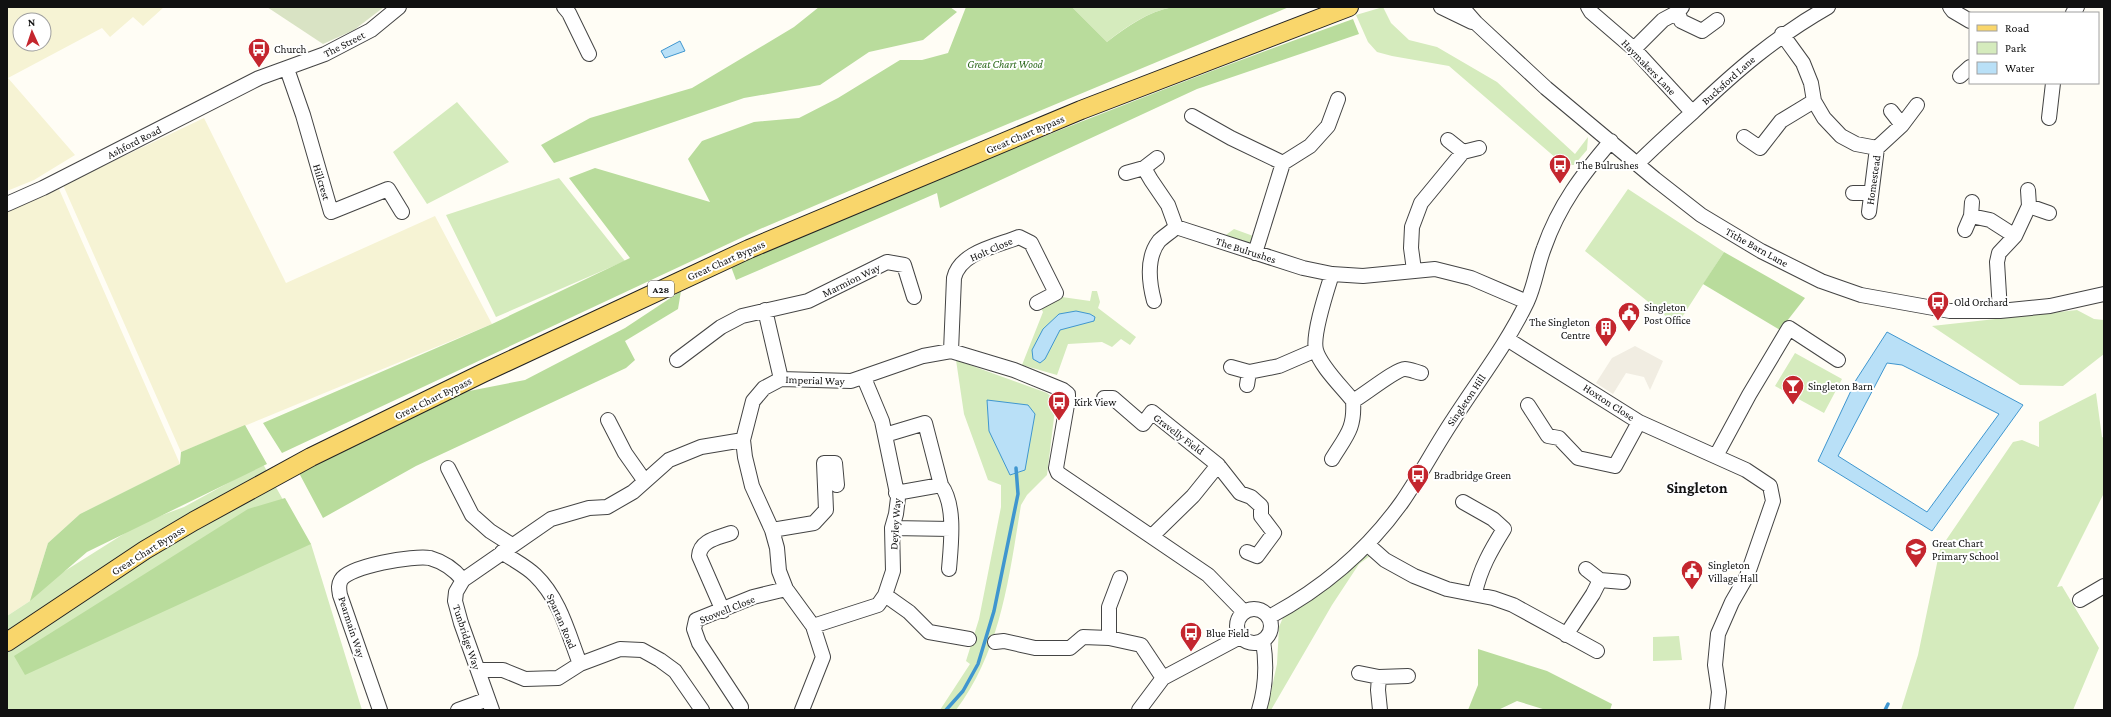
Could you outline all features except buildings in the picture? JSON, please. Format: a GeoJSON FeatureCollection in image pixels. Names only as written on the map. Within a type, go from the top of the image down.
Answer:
{"type":"FeatureCollection","features":[{"type":"Feature","properties":{"kind":"main road","name":"Great Chart Bypass"},"geometry":{"type":"LineString","coordinates":[[7,642],[145,550],[194,521],[311,457],[692,274],[1081,110],[1349,7]]}},
{"type":"Feature","properties":{"kind":"street","name":"The Street"},"geometry":{"type":"LineString","coordinates":[[259,78],[325,54],[354,40],[386,19],[399,7]]}},
{"type":"Feature","properties":{"kind":"street"},"geometry":{"type":"LineString","coordinates":[[564,7],[571,16],[589,54]]}},
{"type":"Feature","properties":{"kind":"street","name":"Tithe Barn Lane"},"geometry":{"type":"LineString","coordinates":[[1441,7],[1476,23]]}},
{"type":"Feature","properties":{"kind":"street","name":"Tithe Barn Lane"},"geometry":{"type":"LineString","coordinates":[[1462,7],[1476,23],[1546,88],[1701,215],[1761,251],[1821,281],[1861,295],[1950,311],[2000,311],[2050,306],[2103,297]]}},
{"type":"Feature","properties":{"kind":"street","name":"Haymakers Lane"},"geometry":{"type":"LineString","coordinates":[[1588,7],[1591,12],[1634,49],[1692,112]]}},
{"type":"Feature","properties":{"kind":"street","name":"Bucksford Lane"},"geometry":{"type":"LineString","coordinates":[[1637,164],[1732,75],[1782,34],[1828,7]]}},
{"type":"Feature","properties":{"kind":"street"},"geometry":{"type":"LineString","coordinates":[[1950,7],[1953,11],[1969,20]]}},
{"type":"Feature","properties":{"kind":"street"},"geometry":{"type":"LineString","coordinates":[[1634,49],[1663,20],[1680,9],[1681,21],[1702,31],[1717,20]]}},
{"type":"Feature","properties":{"kind":"street","name":"Homestead"},"geometry":{"type":"LineString","coordinates":[[1782,34],[1804,63],[1811,83],[1814,101],[1824,118],[1841,136],[1856,144],[1877,148]]}},
{"type":"Feature","properties":{"kind":"street","name":"Hillcrest"},"geometry":{"type":"LineString","coordinates":[[287,69],[303,115],[331,212],[388,189],[402,212]]}},
{"type":"Feature","properties":{"kind":"street","name":"Ashford Road"},"geometry":{"type":"LineString","coordinates":[[7,204],[57,181],[259,78]]}},
{"type":"Feature","properties":{"kind":"street"},"geometry":{"type":"LineString","coordinates":[[2049,118],[2053,84]]}},
{"type":"Feature","properties":{"kind":"street"},"geometry":{"type":"LineString","coordinates":[[1255,253],[1283,163],[1310,146],[1328,126],[1338,99]]}},
{"type":"Feature","properties":{"kind":"street"},"geometry":{"type":"LineString","coordinates":[[1744,138],[1760,148],[1781,120],[1814,101]]}},
{"type":"Feature","properties":{"kind":"street","name":"Homestead"},"geometry":{"type":"LineString","coordinates":[[1869,212],[1877,148],[1902,125],[1917,105]]}},
{"type":"Feature","properties":{"kind":"street"},"geometry":{"type":"LineString","coordinates":[[1891,111],[1902,125]]}},
{"type":"Feature","properties":{"kind":"street"},"geometry":{"type":"LineString","coordinates":[[1192,116],[1231,138],[1283,163]]}},
{"type":"Feature","properties":{"kind":"street"},"geometry":{"type":"LineString","coordinates":[[1448,140],[1463,152]]}},
{"type":"Feature","properties":{"kind":"street","name":"Singleton Hill"},"geometry":{"type":"LineString","coordinates":[[1269,617],[1316,590],[1345,566],[1367,544],[1402,501],[1452,421],[1507,339],[1527,302],[1543,248],[1559,212],[1579,178],[1610,141]]}},
{"type":"Feature","properties":{"kind":"street"},"geometry":{"type":"LineString","coordinates":[[1414,270],[1411,237],[1415,215],[1421,203],[1463,152],[1479,148]]}},
{"type":"Feature","properties":{"kind":"street"},"geometry":{"type":"LineString","coordinates":[[1126,174],[1144,168],[1157,158]]}},
{"type":"Feature","properties":{"kind":"street"},"geometry":{"type":"LineString","coordinates":[[1144,168],[1168,205],[1176,227],[1159,242],[1152,255],[1149,270],[1150,286],[1154,301]]}},
{"type":"Feature","properties":{"kind":"street"},"geometry":{"type":"LineString","coordinates":[[2000,311],[1998,257],[1999,253],[2015,236],[2029,206],[2028,190]]}},
{"type":"Feature","properties":{"kind":"street"},"geometry":{"type":"LineString","coordinates":[[1853,192],[1871,193]]}},
{"type":"Feature","properties":{"kind":"street"},"geometry":{"type":"LineString","coordinates":[[2029,206],[2050,213]]}},
{"type":"Feature","properties":{"kind":"street"},"geometry":{"type":"LineString","coordinates":[[1965,230],[1972,209],[2015,236]]}},
{"type":"Feature","properties":{"kind":"street","name":"The Bulrushes"},"geometry":{"type":"LineString","coordinates":[[1176,227],[1286,263],[1332,274],[1363,276],[1435,269],[1453,272],[1527,302]]}},
{"type":"Feature","properties":{"kind":"street","name":"Holt Close"},"geometry":{"type":"LineString","coordinates":[[951,351],[954,278],[958,268],[966,259],[1019,237],[1031,243],[1056,293],[1036,303]]}},
{"type":"Feature","properties":{"kind":"street","name":"Marmion Way"},"geometry":{"type":"LineString","coordinates":[[677,360],[721,327],[742,316],[808,301],[887,262],[904,266],[914,297]]}},
{"type":"Feature","properties":{"kind":"street"},"geometry":{"type":"LineString","coordinates":[[1332,274],[1317,329],[1316,350],[1333,376],[1353,401],[1354,416],[1350,429],[1332,459]]}},
{"type":"Feature","properties":{"kind":"street"},"geometry":{"type":"LineString","coordinates":[[765,310],[781,379]]}},
{"type":"Feature","properties":{"kind":"street"},"geometry":{"type":"LineString","coordinates":[[1716,456],[1749,395],[1789,328],[1838,360]]}},
{"type":"Feature","properties":{"kind":"street","name":"Hoxton Close"},"geometry":{"type":"LineString","coordinates":[[1507,339],[1640,422],[1746,470],[1770,486],[1773,501],[1746,576],[1732,602],[1718,634],[1715,665],[1719,692],[1717,710]]}},
{"type":"Feature","properties":{"kind":"street"},"geometry":{"type":"LineString","coordinates":[[1231,366],[1248,378],[1316,350]]}},
{"type":"Feature","properties":{"kind":"street","name":"Imperial Way"},"geometry":{"type":"LineString","coordinates":[[802,710],[823,657],[813,626],[786,589],[779,571],[777,548],[772,530],[752,486],[745,457],[743,440],[753,401],[764,388],[781,379],[851,381],[864,378],[919,358],[951,351],[1014,370],[1052,384],[1068,394],[1056,468],[1058,473],[1104,506],[1152,536]]}},
{"type":"Feature","properties":{"kind":"street"},"geometry":{"type":"LineString","coordinates":[[1353,401],[1404,369],[1421,373]]}},
{"type":"Feature","properties":{"kind":"street","name":"Deyley Way"},"geometry":{"type":"LineString","coordinates":[[864,378],[882,420],[896,493],[896,514],[892,528],[892,571],[885,595]]}},
{"type":"Feature","properties":{"kind":"street","name":"Gravelly Field"},"geometry":{"type":"LineString","coordinates":[[1104,398],[1113,398],[1143,424],[1152,412],[1218,464],[1240,493],[1251,497],[1261,506],[1262,516],[1274,533],[1257,556],[1247,552]]}},
{"type":"Feature","properties":{"kind":"street"},"geometry":{"type":"LineString","coordinates":[[1528,405],[1548,436],[1559,438],[1578,458],[1616,466],[1640,422]]}},
{"type":"Feature","properties":{"kind":"street"},"geometry":{"type":"LineString","coordinates":[[608,420],[625,453],[644,480]]}},
{"type":"Feature","properties":{"kind":"street"},"geometry":{"type":"LineString","coordinates":[[885,435],[925,423],[941,485],[946,492],[951,529],[949,569]]}},
{"type":"Feature","properties":{"kind":"street"},"geometry":{"type":"LineString","coordinates":[[463,580],[551,518],[589,508],[607,507],[633,492],[644,480],[669,460],[701,447],[743,440]]}},
{"type":"Feature","properties":{"kind":"street"},"geometry":{"type":"LineString","coordinates":[[772,530],[814,523],[826,510],[824,463],[836,463],[837,485]]}},
{"type":"Feature","properties":{"kind":"street"},"geometry":{"type":"LineString","coordinates":[[1218,464],[1193,496],[1152,536],[1208,576],[1244,612]]}},
{"type":"Feature","properties":{"kind":"street"},"geometry":{"type":"LineString","coordinates":[[448,468],[472,515],[507,549]]}},
{"type":"Feature","properties":{"kind":"street"},"geometry":{"type":"LineString","coordinates":[[896,493],[941,485]]}},
{"type":"Feature","properties":{"kind":"street"},"geometry":{"type":"LineString","coordinates":[[1463,502],[1493,519],[1504,529],[1488,553],[1478,577],[1474,593]]}},
{"type":"Feature","properties":{"kind":"street"},"geometry":{"type":"LineString","coordinates":[[892,528],[951,529]]}},
{"type":"Feature","properties":{"kind":"street"},"geometry":{"type":"LineString","coordinates":[[723,611],[699,553],[701,547],[708,542],[731,533]]}},
{"type":"Feature","properties":{"kind":"street"},"geometry":{"type":"LineString","coordinates":[[1367,544],[1385,560],[1414,576],[1447,589],[1474,593],[1493,598],[1528,612],[1566,635],[1597,651]]}},
{"type":"Feature","properties":{"kind":"street","name":"Spartan Road"},"geometry":{"type":"LineString","coordinates":[[507,549],[553,594],[570,634],[580,664]]}},
{"type":"Feature","properties":{"kind":"street","name":"Pearmain Way"},"geometry":{"type":"LineString","coordinates":[[380,710],[340,594],[339,587],[341,578],[352,570],[395,560],[428,558],[444,563],[463,580]]}},
{"type":"Feature","properties":{"kind":"street"},"geometry":{"type":"LineString","coordinates":[[1586,569],[1600,580],[1623,582]]}},
{"type":"Feature","properties":{"kind":"street"},"geometry":{"type":"LineString","coordinates":[[1108,638],[1109,608],[1120,578]]}},
{"type":"Feature","properties":{"kind":"street","name":"Tunbridge Way"},"geometry":{"type":"LineString","coordinates":[[463,580],[456,592],[455,601],[490,705]]}},
{"type":"Feature","properties":{"kind":"street"},"geometry":{"type":"LineString","coordinates":[[1566,635],[1593,594],[1600,580]]}},
{"type":"Feature","properties":{"kind":"street"},"geometry":{"type":"LineString","coordinates":[[2080,600],[2104,586]]}},
{"type":"Feature","properties":{"kind":"street","name":"Stowell Close"},"geometry":{"type":"LineString","coordinates":[[742,707],[699,643],[694,629],[696,620],[723,611],[753,597],[786,589]]}},
{"type":"Feature","properties":{"kind":"street"},"geometry":{"type":"LineString","coordinates":[[813,626],[878,605],[885,595],[909,612],[929,632],[968,639]]}},
{"type":"Feature","properties":{"kind":"street"},"geometry":{"type":"LineString","coordinates":[[1255,609],[1265,613],[1269,617],[1271,622],[1270,633],[1263,641],[1253,644],[1240,637],[1236,626],[1237,620],[1244,612],[1255,609]]}},
{"type":"Feature","properties":{"kind":"street"},"geometry":{"type":"LineString","coordinates":[[1140,710],[1163,678],[1240,637]]}},
{"type":"Feature","properties":{"kind":"street"},"geometry":{"type":"LineString","coordinates":[[995,642],[1004,642],[1034,648],[1070,648],[1084,638],[1108,638],[1141,645],[1163,678]]}},
{"type":"Feature","properties":{"kind":"street"},"geometry":{"type":"LineString","coordinates":[[1259,710],[1265,684],[1267,662],[1263,641]]}},
{"type":"Feature","properties":{"kind":"street"},"geometry":{"type":"LineString","coordinates":[[478,670],[503,670],[525,678],[543,680],[558,678],[580,664],[620,649],[642,650],[660,660],[675,672],[702,710]]}},
{"type":"Feature","properties":{"kind":"street"},"geometry":{"type":"LineString","coordinates":[[1360,673],[1379,677],[1408,676]]}},
{"type":"Feature","properties":{"kind":"street"},"geometry":{"type":"LineString","coordinates":[[1379,677],[1378,690],[1380,710]]}},
{"type":"Feature","properties":{"kind":"street"},"geometry":{"type":"LineString","coordinates":[[458,710],[490,705]]}},
{"type":"Feature","properties":{"kind":"shaded area"},"geometry":{"type":"Polygon","coordinates":[[[7,7],[164,7],[143,26],[133,17],[110,37],[102,28],[8,78],[75,155],[34,180],[7,191],[7,7]]]}},
{"type":"Feature","properties":{"kind":"shaded area"},"geometry":{"type":"Polygon","coordinates":[[[204,118],[286,283],[435,216],[492,324],[181,452],[63,185],[204,118]]]}},
{"type":"Feature","properties":{"kind":"shaded area"},"geometry":{"type":"Polygon","coordinates":[[[59,189],[180,464],[80,514],[48,543],[30,601],[7,616],[7,211],[59,189]]]}},
{"type":"Feature","properties":{"kind":"shaded area"},"geometry":{"type":"Polygon","coordinates":[[[1635,346],[1663,361],[1650,390],[1644,377],[1626,373],[1613,394],[1596,383],[1612,358],[1635,346]]]}},
{"type":"Feature","properties":{"kind":"green space"},"geometry":{"type":"Polygon","coordinates":[[[267,7],[384,7],[354,30],[323,44],[267,7]]]}},
{"type":"Feature","properties":{"kind":"green space"},"geometry":{"type":"Polygon","coordinates":[[[819,7],[950,7],[957,12],[923,40],[869,52],[820,85],[744,98],[554,163],[541,145],[590,118],[692,88],[794,27],[819,7]]]}},
{"type":"Feature","properties":{"kind":"green space","name":"Great Chart Wood"},"geometry":{"type":"Polygon","coordinates":[[[966,7],[1072,7],[1107,42],[1130,25],[1146,16],[1173,7],[1289,7],[760,229],[282,453],[263,423],[492,324],[630,258],[569,178],[595,168],[710,202],[688,159],[702,141],[754,122],[799,118],[838,98],[900,60],[922,60],[948,53],[966,7]]]}},
{"type":"Feature","properties":{"kind":"green space"},"geometry":{"type":"Polygon","coordinates":[[[1072,7],[1173,7],[1155,12],[1138,20],[1107,42],[1072,7]]]}},
{"type":"Feature","properties":{"kind":"green space"},"geometry":{"type":"Polygon","coordinates":[[[1383,7],[1391,23],[1409,40],[1437,47],[1497,82],[1575,154],[1588,137],[1587,150],[1574,165],[1564,165],[1449,66],[1377,52],[1368,42],[1356,15],[1383,7]]]}},
{"type":"Feature","properties":{"kind":"green space"},"geometry":{"type":"Polygon","coordinates":[[[1353,19],[1359,34],[1197,89],[940,208],[937,193],[736,280],[730,264],[1118,107],[1353,19]]]}},
{"type":"Feature","properties":{"kind":"green space"},"geometry":{"type":"Polygon","coordinates":[[[457,102],[509,162],[427,204],[393,152],[457,102]]]}},
{"type":"Feature","properties":{"kind":"green space"},"geometry":{"type":"Polygon","coordinates":[[[559,178],[625,261],[496,317],[446,215],[559,178]]]}},
{"type":"Feature","properties":{"kind":"green space"},"geometry":{"type":"Polygon","coordinates":[[[1628,189],[1724,252],[1677,325],[1585,251],[1628,189]]]}},
{"type":"Feature","properties":{"kind":"green space"},"geometry":{"type":"Polygon","coordinates":[[[1234,229],[1256,237],[1249,244],[1223,237],[1234,229]]]}},
{"type":"Feature","properties":{"kind":"green space"},"geometry":{"type":"Polygon","coordinates":[[[1724,252],[1805,298],[1780,330],[1703,284],[1724,252]]]}},
{"type":"Feature","properties":{"kind":"green space"},"geometry":{"type":"Polygon","coordinates":[[[681,291],[678,309],[625,341],[635,360],[626,368],[416,466],[323,518],[299,473],[464,392],[525,380],[625,328],[681,291]]]}},
{"type":"Feature","properties":{"kind":"green space"},"geometry":{"type":"Polygon","coordinates":[[[1092,291],[1097,291],[1100,302],[1098,308],[1136,337],[1130,345],[1121,339],[1112,347],[1102,342],[1068,344],[1057,375],[1022,365],[1043,312],[1040,306],[1062,297],[1090,301],[1092,291]]]}},
{"type":"Feature","properties":{"kind":"green space"},"geometry":{"type":"Polygon","coordinates":[[[2077,310],[2094,319],[2104,320],[2104,354],[2063,386],[2020,385],[1932,326],[2077,310]]]}},
{"type":"Feature","properties":{"kind":"green space"},"geometry":{"type":"Polygon","coordinates":[[[1795,353],[1842,379],[1824,413],[1775,386],[1795,353]]]}},
{"type":"Feature","properties":{"kind":"green space"},"geometry":{"type":"Polygon","coordinates":[[[956,360],[1047,393],[1056,401],[1047,475],[1027,495],[1021,505],[1007,586],[993,638],[971,687],[956,710],[940,710],[970,664],[966,661],[979,619],[1001,507],[1001,485],[988,480],[964,414],[956,360]]]}},
{"type":"Feature","properties":{"kind":"green space"},"geometry":{"type":"Polygon","coordinates":[[[2096,393],[2102,437],[2104,438],[2104,493],[2057,587],[2062,586],[2099,648],[2073,710],[1901,710],[1918,655],[1940,549],[2013,442],[2022,440],[2039,447],[2039,422],[2096,393]]]}},
{"type":"Feature","properties":{"kind":"green space"},"geometry":{"type":"Polygon","coordinates":[[[245,425],[267,464],[87,552],[30,601],[48,543],[80,514],[180,464],[181,452],[245,425]]]}},
{"type":"Feature","properties":{"kind":"green space"},"geometry":{"type":"Polygon","coordinates":[[[263,464],[306,541],[311,544],[362,710],[7,710],[7,616],[30,601],[33,591],[141,523],[184,507],[263,464]]]}},
{"type":"Feature","properties":{"kind":"green space"},"geometry":{"type":"Polygon","coordinates":[[[285,498],[311,544],[25,675],[14,656],[248,509],[285,498]]]}},
{"type":"Feature","properties":{"kind":"green space"},"geometry":{"type":"Polygon","coordinates":[[[1364,555],[1370,556],[1359,564],[1332,605],[1271,710],[1267,710],[1277,664],[1279,627],[1284,615],[1364,555]]]}},
{"type":"Feature","properties":{"kind":"green space"},"geometry":{"type":"Polygon","coordinates":[[[1679,636],[1682,660],[1653,661],[1653,637],[1679,636]]]}},
{"type":"Feature","properties":{"kind":"green space"},"geometry":{"type":"Polygon","coordinates":[[[1478,649],[1547,671],[1612,704],[1610,710],[1546,710],[1517,701],[1498,710],[1468,710],[1478,685],[1478,649]]]}},
{"type":"Feature","properties":{"kind":"water"},"geometry":{"type":"Polygon","coordinates":[[[680,41],[685,51],[665,58],[661,51],[680,41]]]}},
{"type":"Feature","properties":{"kind":"water"},"geometry":{"type":"Polygon","coordinates":[[[1076,311],[1090,314],[1095,317],[1094,321],[1060,330],[1045,359],[1040,363],[1033,359],[1032,350],[1043,329],[1059,314],[1076,311]]]}},
{"type":"Feature","properties":{"kind":"water"},"geometry":{"type":"Polygon","coordinates":[[[1887,332],[2023,405],[1932,531],[1818,461],[1856,380],[1887,332]],[[1887,363],[1838,456],[1927,512],[1999,414],[1902,365],[1887,363]]]}},
{"type":"Feature","properties":{"kind":"water"},"geometry":{"type":"Polygon","coordinates":[[[987,400],[1028,405],[1035,414],[1025,470],[1010,475],[989,431],[987,400]]]}},
{"type":"Feature","properties":{"kind":"waterway"},"geometry":{"type":"LineString","coordinates":[[946,710],[963,691],[978,664],[994,611],[1018,494],[1016,468]]}},
{"type":"Feature","properties":{"kind":"waterway"},"geometry":{"type":"LineString","coordinates":[[1885,710],[1888,704]]}},
{"type":"Feature","properties":{"kind":"place","name":"Church"},"geometry":{"type":"Point","coordinates":[259,68]}},
{"type":"Feature","properties":{"kind":"place","name":"The Bulrushes"},"geometry":{"type":"Point","coordinates":[1560,184]}},
{"type":"Feature","properties":{"kind":"place","name":"Old Orchard"},"geometry":{"type":"Point","coordinates":[1938,322]}},
{"type":"Feature","properties":{"kind":"place","name":"Singleton Post Office"},"geometry":{"type":"Point","coordinates":[1629,332]}},
{"type":"Feature","properties":{"kind":"place","name":"The Singleton Centre"},"geometry":{"type":"Point","coordinates":[1606,348]}},
{"type":"Feature","properties":{"kind":"place","name":"Singleton Barn"},"geometry":{"type":"Point","coordinates":[1793,406]}},
{"type":"Feature","properties":{"kind":"place","name":"Kirk View"},"geometry":{"type":"Point","coordinates":[1059,422]}},
{"type":"Feature","properties":{"kind":"place","name":"Bradbridge Green"},"geometry":{"type":"Point","coordinates":[1418,494]}},
{"type":"Feature","properties":{"kind":"place","name":"Great Chart Primary School"},"geometry":{"type":"Point","coordinates":[1916,568]}},
{"type":"Feature","properties":{"kind":"place","name":"Singleton Village Hall"},"geometry":{"type":"Point","coordinates":[1692,590]}},
{"type":"Feature","properties":{"kind":"place","name":"Blue Field"},"geometry":{"type":"Point","coordinates":[1191,652]}},
{"type":"Feature","properties":{"kind":"district","name":"Singleton"},"geometry":{"type":"Point","coordinates":[1697,488]}}]}
